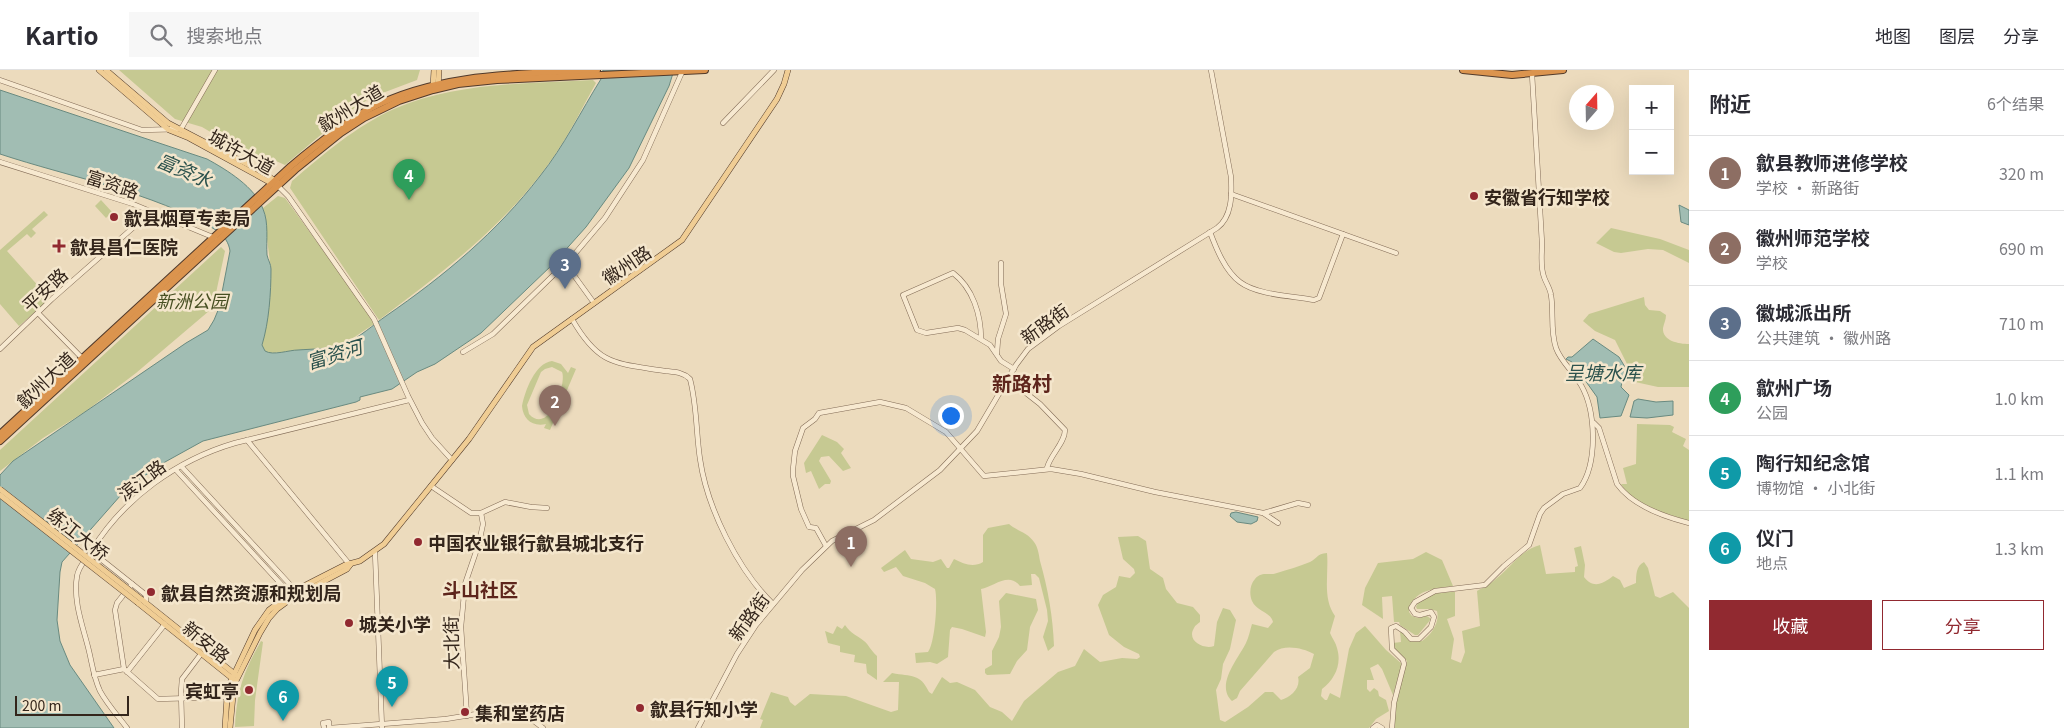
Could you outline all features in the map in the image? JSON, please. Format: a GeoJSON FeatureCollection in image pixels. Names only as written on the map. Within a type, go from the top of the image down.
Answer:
{"type":"FeatureCollection","features":[{"type":"Feature","properties":{"kind":"highway"},"geometry":{"type":"LineString","coordinates":[[595,72],[705,70]]}},
{"type":"Feature","properties":{"kind":"highway"},"geometry":{"type":"LineString","coordinates":[[1463,70],[1502,74],[1563,70]]}},
{"type":"Feature","properties":{"kind":"highway","name":"歙州大道"},"geometry":{"type":"LineString","coordinates":[[0,434],[275,184],[355,123],[390,104],[436,87],[484,76],[548,71],[595,72]]}},
{"type":"Feature","properties":{"kind":"highway","name":"歙州大道"},"geometry":{"type":"LineString","coordinates":[[436,87],[595,72]]}},
{"type":"Feature","properties":{"kind":"highway","name":"歙州大道"},"geometry":{"type":"LineString","coordinates":[[0,441],[218,237]]}},
{"type":"Feature","properties":{"kind":"main road","name":"城许大道"},"geometry":{"type":"LineString","coordinates":[[99,70],[169,130],[190,138],[275,184]]}},
{"type":"Feature","properties":{"kind":"main road","name":"城许大道"},"geometry":{"type":"LineString","coordinates":[[106,70],[168,123],[182,129],[275,184]]}},
{"type":"Feature","properties":{"kind":"main road"},"geometry":{"type":"LineString","coordinates":[[434,70],[436,87]]}},
{"type":"Feature","properties":{"kind":"main road"},"geometry":{"type":"LineString","coordinates":[[436,87],[439,70]]}},
{"type":"Feature","properties":{"kind":"main road","name":"徽州路"},"geometry":{"type":"LineString","coordinates":[[225,728],[227,696],[261,620],[274,605],[345,564],[360,561],[375,552],[395,533],[469,439],[538,342],[674,248],[686,236],[777,99],[788,70]]}},
{"type":"Feature","properties":{"kind":"main road","name":"练江大桥"},"geometry":{"type":"LineString","coordinates":[[0,489],[139,601]]}},
{"type":"Feature","properties":{"kind":"main road","name":"练江大桥"},"geometry":{"type":"LineString","coordinates":[[0,495],[139,601]]}},
{"type":"Feature","properties":{"kind":"main road","name":"新安路"},"geometry":{"type":"LineString","coordinates":[[139,601],[146,603],[235,678]]}},
{"type":"Feature","properties":{"kind":"main road","name":"新安路"},"geometry":{"type":"LineString","coordinates":[[139,601],[202,654],[235,678]]}},
{"type":"Feature","properties":{"kind":"main road","name":"徽州路"},"geometry":{"type":"LineString","coordinates":[[230,728],[232,692],[235,678]]}},
{"type":"Feature","properties":{"kind":"street"},"geometry":{"type":"LineString","coordinates":[[0,80],[142,130],[169,130],[182,129],[215,70]]}},
{"type":"Feature","properties":{"kind":"street"},"geometry":{"type":"LineString","coordinates":[[463,352],[493,334],[565,263],[605,218],[637,172],[648,151],[681,70]]}},
{"type":"Feature","properties":{"kind":"street"},"geometry":{"type":"LineString","coordinates":[[723,123],[774,70]]}},
{"type":"Feature","properties":{"kind":"street","name":"新路街"},"geometry":{"type":"LineString","coordinates":[[698,728],[737,654],[773,604],[802,570],[826,546],[837,538],[874,520],[940,470],[982,424],[1028,349],[1059,326],[1220,226],[1226,218],[1231,194],[1231,177],[1211,70]]}},
{"type":"Feature","properties":{"kind":"street"},"geometry":{"type":"LineString","coordinates":[[1392,728],[1393,710],[1404,663],[1392,649],[1390,628],[1396,626],[1405,632],[1410,639],[1419,639],[1431,627],[1434,617],[1430,612],[1420,615],[1415,614],[1411,608],[1415,602],[1424,595],[1438,590],[1485,585],[1504,566],[1526,549],[1543,509],[1563,494],[1576,490],[1582,485],[1590,462],[1593,422],[1585,393],[1562,360],[1553,337],[1551,295],[1542,267],[1532,72]]}},
{"type":"Feature","properties":{"kind":"street","name":"富资路"},"geometry":{"type":"LineString","coordinates":[[0,162],[152,211],[218,237]]}},
{"type":"Feature","properties":{"kind":"street"},"geometry":{"type":"LineString","coordinates":[[275,184],[288,196],[374,319],[425,430],[452,460]]}},
{"type":"Feature","properties":{"kind":"street"},"geometry":{"type":"LineString","coordinates":[[1231,194],[1396,253]]}},
{"type":"Feature","properties":{"kind":"street","name":"平安路"},"geometry":{"type":"LineString","coordinates":[[0,349],[152,211]]}},
{"type":"Feature","properties":{"kind":"street"},"geometry":{"type":"LineString","coordinates":[[1210,232],[1226,264],[1242,283],[1271,293],[1313,300],[1319,298],[1343,234]]}},
{"type":"Feature","properties":{"kind":"street"},"geometry":{"type":"LineString","coordinates":[[565,263],[594,302]]}},
{"type":"Feature","properties":{"kind":"street"},"geometry":{"type":"LineString","coordinates":[[997,353],[998,339],[1006,314],[1001,284],[1001,263]]}},
{"type":"Feature","properties":{"kind":"street"},"geometry":{"type":"LineString","coordinates":[[981,339],[979,319],[972,296],[964,283],[953,273],[903,295],[917,330],[920,332],[926,334],[960,328],[981,339],[997,353],[1001,361],[1014,369]]}},
{"type":"Feature","properties":{"kind":"street"},"geometry":{"type":"LineString","coordinates":[[38,313],[82,358]]}},
{"type":"Feature","properties":{"kind":"street"},"geometry":{"type":"LineString","coordinates":[[572,318],[589,344],[602,356],[620,363],[679,373],[689,378],[700,461],[710,504],[747,573],[773,604]]}},
{"type":"Feature","properties":{"kind":"street"},"geometry":{"type":"LineString","coordinates":[[1008,379],[1040,404],[1065,430],[1065,436],[1046,468]]}},
{"type":"Feature","properties":{"kind":"street","name":"滨江路"},"geometry":{"type":"LineString","coordinates":[[127,728],[102,693],[94,675],[80,620],[76,593],[78,571],[107,528],[148,487],[205,454],[248,440],[409,398]]}},
{"type":"Feature","properties":{"kind":"street"},"geometry":{"type":"LineString","coordinates":[[826,546],[816,528],[809,527],[801,508],[793,476],[794,451],[803,428],[816,419],[818,414],[880,402],[906,408],[946,432],[984,476],[1046,468],[1082,474],[1131,487],[1263,514],[1272,513],[1298,503],[1308,505]]}},
{"type":"Feature","properties":{"kind":"street"},"geometry":{"type":"LineString","coordinates":[[1593,422],[1599,428],[1617,484],[1621,489],[1654,511],[1689,523]]}},
{"type":"Feature","properties":{"kind":"street"},"geometry":{"type":"LineString","coordinates":[[248,440],[350,564]]}},
{"type":"Feature","properties":{"kind":"street"},"geometry":{"type":"LineString","coordinates":[[182,467],[297,592]]}},
{"type":"Feature","properties":{"kind":"street"},"geometry":{"type":"LineString","coordinates":[[176,470],[291,595]]}},
{"type":"Feature","properties":{"kind":"street"},"geometry":{"type":"LineString","coordinates":[[431,486],[467,512],[474,514],[481,513],[505,502],[547,508]]}},
{"type":"Feature","properties":{"kind":"street","name":"大北街"},"geometry":{"type":"LineString","coordinates":[[467,716],[461,627],[465,584],[483,524],[481,513]]}},
{"type":"Feature","properties":{"kind":"street"},"geometry":{"type":"LineString","coordinates":[[1263,514],[1278,523]]}},
{"type":"Feature","properties":{"kind":"street"},"geometry":{"type":"LineString","coordinates":[[92,552],[146,595],[146,603]]}},
{"type":"Feature","properties":{"kind":"street"},"geometry":{"type":"LineString","coordinates":[[375,552],[382,726]]}},
{"type":"Feature","properties":{"kind":"street"},"geometry":{"type":"LineString","coordinates":[[132,584],[117,603],[115,610],[126,670],[158,699],[227,696]]}},
{"type":"Feature","properties":{"kind":"street"},"geometry":{"type":"LineString","coordinates":[[94,675],[126,670],[165,624]]}},
{"type":"Feature","properties":{"kind":"street"},"geometry":{"type":"LineString","coordinates":[[182,728],[182,678],[202,654]]}},
{"type":"Feature","properties":{"kind":"street"},"geometry":{"type":"LineString","coordinates":[[324,728],[323,723],[329,722],[329,728],[382,726],[511,710],[522,712],[543,728]]}},
{"type":"Feature","properties":{"kind":"street"},"geometry":{"type":"LineString","coordinates":[[1373,728],[1377,725],[1382,728]]}},
{"type":"Feature","properties":{"kind":"green space"},"geometry":{"type":"Polygon","coordinates":[[[119,70],[420,70],[417,80],[372,97],[348,112],[285,165],[276,161],[263,163],[202,127],[175,119],[119,70]]]}},
{"type":"Feature","properties":{"kind":"green space"},"geometry":{"type":"Polygon","coordinates":[[[593,80],[596,83],[564,141],[514,206],[472,247],[379,320],[290,188],[292,181],[353,132],[394,109],[418,100],[467,89],[492,86],[593,80]]]}},
{"type":"Feature","properties":{"kind":"green space"},"geometry":{"type":"Polygon","coordinates":[[[278,196],[285,198],[373,319],[374,324],[344,344],[310,351],[271,353],[267,353],[262,348],[271,270],[263,208],[278,196]]]}},
{"type":"Feature","properties":{"kind":"green space"},"geometry":{"type":"Polygon","coordinates":[[[101,200],[112,212],[106,218],[95,206],[101,200]]]}},
{"type":"Feature","properties":{"kind":"green space"},"geometry":{"type":"Polygon","coordinates":[[[44,211],[48,215],[32,229],[36,233],[31,238],[27,234],[7,251],[50,299],[19,326],[0,304],[0,250],[44,211]]]}},
{"type":"Feature","properties":{"kind":"green space"},"geometry":{"type":"Polygon","coordinates":[[[1611,228],[1660,239],[1689,250],[1689,263],[1663,250],[1648,249],[1621,253],[1614,252],[1596,243],[1611,228]]]}},
{"type":"Feature","properties":{"kind":"green space","name":"新洲公园"},"geometry":{"type":"Polygon","coordinates":[[[221,247],[225,251],[216,293],[209,311],[136,373],[86,411],[43,438],[0,471],[0,450],[221,247]]]}},
{"type":"Feature","properties":{"kind":"green space"},"geometry":{"type":"Polygon","coordinates":[[[1644,297],[1645,305],[1649,310],[1660,311],[1666,315],[1663,328],[1665,336],[1672,341],[1689,344],[1689,387],[1658,387],[1626,380],[1628,366],[1615,340],[1595,331],[1583,321],[1589,314],[1644,297]]]}},
{"type":"Feature","properties":{"kind":"green space"},"geometry":{"type":"Polygon","coordinates":[[[552,361],[561,364],[568,373],[571,367],[576,369],[550,430],[544,428],[546,424],[541,425],[529,421],[524,415],[522,406],[532,379],[536,372],[546,363],[552,361]],[[552,367],[541,372],[527,405],[529,414],[536,419],[543,418],[550,413],[555,405],[562,386],[562,372],[552,367]]]}},
{"type":"Feature","properties":{"kind":"green space"},"geometry":{"type":"Polygon","coordinates":[[[1637,424],[1670,425],[1674,427],[1672,432],[1686,439],[1683,446],[1689,450],[1689,521],[1651,508],[1634,498],[1621,484],[1627,484],[1623,468],[1636,464],[1637,424]]]}},
{"type":"Feature","properties":{"kind":"green space"},"geometry":{"type":"Polygon","coordinates":[[[822,435],[837,442],[844,449],[841,453],[851,468],[843,471],[829,456],[821,457],[819,461],[831,481],[830,484],[825,484],[819,489],[811,471],[806,473],[804,463],[822,435]]]}},
{"type":"Feature","properties":{"kind":"green space"},"geometry":{"type":"Polygon","coordinates":[[[1009,524],[1029,536],[1037,549],[1050,603],[1054,646],[1048,651],[1043,637],[1048,621],[1047,610],[1039,578],[1035,574],[1031,574],[1032,585],[1020,586],[1016,582],[1006,580],[981,589],[985,637],[952,627],[950,630],[948,657],[937,664],[930,662],[916,663],[915,653],[928,652],[932,640],[936,611],[935,589],[925,583],[903,576],[896,567],[884,572],[881,568],[905,550],[911,559],[933,562],[941,559],[947,568],[949,568],[954,559],[968,565],[979,564],[983,562],[983,535],[988,528],[1009,524]]]}},
{"type":"Feature","properties":{"kind":"green space"},"geometry":{"type":"Polygon","coordinates":[[[1138,536],[1146,541],[1150,569],[1163,578],[1166,589],[1177,603],[1193,607],[1200,615],[1200,622],[1195,626],[1192,633],[1192,637],[1197,643],[1206,647],[1214,646],[1217,622],[1223,608],[1230,610],[1236,620],[1230,649],[1223,664],[1221,679],[1216,690],[1220,720],[1225,722],[1248,707],[1265,692],[1273,692],[1281,700],[1288,697],[1297,688],[1298,677],[1310,668],[1314,654],[1305,650],[1283,648],[1274,652],[1240,691],[1237,698],[1232,701],[1227,695],[1227,680],[1247,641],[1252,624],[1268,628],[1273,622],[1252,601],[1250,589],[1253,581],[1260,575],[1274,574],[1294,568],[1310,562],[1321,554],[1327,553],[1327,594],[1335,616],[1330,633],[1336,646],[1339,660],[1334,676],[1322,689],[1321,696],[1327,700],[1330,693],[1340,698],[1349,649],[1356,633],[1365,626],[1386,650],[1402,664],[1393,695],[1378,664],[1370,668],[1374,680],[1367,680],[1367,689],[1370,692],[1374,688],[1378,691],[1379,696],[1386,700],[1389,711],[1376,719],[1369,728],[760,728],[763,720],[760,719],[771,692],[788,697],[795,706],[810,694],[846,696],[891,712],[898,710],[899,682],[883,682],[892,673],[919,679],[932,694],[942,677],[950,683],[957,682],[975,690],[990,707],[1002,712],[1012,721],[1024,701],[1058,672],[1075,666],[1084,649],[1100,662],[1122,658],[1137,659],[1140,657],[1139,654],[1124,647],[1109,635],[1098,605],[1103,595],[1116,587],[1119,576],[1130,578],[1135,573],[1134,569],[1123,559],[1118,537],[1138,536]]]}},
{"type":"Feature","properties":{"kind":"green space"},"geometry":{"type":"Polygon","coordinates":[[[1540,545],[1546,574],[1575,572],[1575,567],[1578,566],[1574,548],[1581,546],[1585,565],[1584,577],[1587,581],[1594,584],[1602,583],[1613,576],[1620,580],[1624,588],[1636,583],[1638,568],[1644,562],[1648,568],[1655,596],[1660,598],[1673,592],[1689,608],[1689,728],[1394,728],[1396,703],[1407,661],[1396,651],[1393,643],[1401,642],[1400,631],[1413,641],[1422,641],[1429,635],[1436,624],[1438,615],[1437,611],[1430,609],[1417,609],[1416,607],[1419,602],[1433,594],[1455,592],[1455,616],[1447,619],[1454,639],[1451,659],[1461,663],[1465,652],[1462,631],[1480,626],[1477,591],[1495,580],[1522,554],[1540,545]]]}},
{"type":"Feature","properties":{"kind":"green space"},"geometry":{"type":"Polygon","coordinates":[[[1426,552],[1442,560],[1453,586],[1432,589],[1419,594],[1411,604],[1409,612],[1412,616],[1418,618],[1427,616],[1431,619],[1418,635],[1415,635],[1400,625],[1399,622],[1394,622],[1392,596],[1382,597],[1383,619],[1362,605],[1365,588],[1378,563],[1413,559],[1426,552]]]}},
{"type":"Feature","properties":{"kind":"green space"},"geometry":{"type":"Polygon","coordinates":[[[1006,593],[1036,599],[1038,610],[1030,627],[1027,650],[1017,661],[1010,674],[987,675],[985,669],[992,665],[992,651],[999,637],[1001,627],[999,601],[1006,593]]]}},
{"type":"Feature","properties":{"kind":"green space"},"geometry":{"type":"Polygon","coordinates":[[[845,625],[866,643],[877,656],[877,680],[867,673],[866,664],[854,662],[855,655],[840,652],[840,646],[828,643],[825,631],[833,634],[837,626],[842,629],[845,625]]]}},
{"type":"Feature","properties":{"kind":"green space"},"geometry":{"type":"Polygon","coordinates":[[[261,641],[263,642],[255,700],[254,726],[235,727],[237,703],[242,682],[261,641]]]}},
{"type":"Feature","properties":{"kind":"water"},"geometry":{"type":"Polygon","coordinates":[[[603,70],[674,70],[669,86],[629,168],[586,227],[552,265],[481,333],[435,364],[417,372],[392,389],[360,397],[360,400],[356,402],[203,441],[165,462],[128,487],[62,562],[57,620],[60,641],[70,665],[114,728],[0,728],[0,475],[13,461],[208,330],[219,308],[230,251],[226,239],[219,232],[165,205],[110,186],[0,154],[0,90],[207,159],[247,186],[254,193],[265,214],[267,255],[271,267],[269,307],[262,345],[265,351],[277,353],[335,347],[351,341],[428,285],[469,252],[506,216],[549,165],[601,79],[603,70]]]}},
{"type":"Feature","properties":{"kind":"water"},"geometry":{"type":"Polygon","coordinates":[[[1679,205],[1689,210],[1689,225],[1681,222],[1679,205]]]}},
{"type":"Feature","properties":{"kind":"water","name":"呈塘水库"},"geometry":{"type":"Polygon","coordinates":[[[1593,339],[1619,357],[1625,367],[1621,387],[1629,395],[1621,416],[1600,418],[1597,397],[1572,362],[1566,359],[1572,357],[1593,339]]]}},
{"type":"Feature","properties":{"kind":"water"},"geometry":{"type":"Polygon","coordinates":[[[1638,399],[1656,402],[1673,401],[1673,415],[1647,418],[1630,417],[1634,401],[1638,399]]]}},
{"type":"Feature","properties":{"kind":"water"},"geometry":{"type":"Polygon","coordinates":[[[1236,512],[1258,517],[1257,521],[1251,524],[1237,522],[1230,516],[1231,513],[1236,512]]]}},
{"type":"Feature","properties":{"kind":"place","name":"安徽省行知学校"},"geometry":{"type":"Point","coordinates":[1474,196]}},
{"type":"Feature","properties":{"kind":"place","name":"歙州广场"},"geometry":{"type":"Point","coordinates":[409,200]}},
{"type":"Feature","properties":{"kind":"place","name":"歙县烟草专卖局"},"geometry":{"type":"Point","coordinates":[114,217]}},
{"type":"Feature","properties":{"kind":"place","name":"歙县昌仁医院"},"geometry":{"type":"Point","coordinates":[59,246]}},
{"type":"Feature","properties":{"kind":"place","name":"徽城派出所"},"geometry":{"type":"Point","coordinates":[565,289]}},
{"type":"Feature","properties":{"kind":"place","name":"徽州师范学校"},"geometry":{"type":"Point","coordinates":[555,426]}},
{"type":"Feature","properties":{"kind":"place","name":"中国农业银行歙县城北支行"},"geometry":{"type":"Point","coordinates":[418,542]}},
{"type":"Feature","properties":{"kind":"place","name":"歙县教师进修学校"},"geometry":{"type":"Point","coordinates":[851,567]}},
{"type":"Feature","properties":{"kind":"place","name":"歙县自然资源和规划局"},"geometry":{"type":"Point","coordinates":[151,592]}},
{"type":"Feature","properties":{"kind":"place","name":"城关小学"},"geometry":{"type":"Point","coordinates":[349,623]}},
{"type":"Feature","properties":{"kind":"place","name":"宾虹亭"},"geometry":{"type":"Point","coordinates":[249,690]}},
{"type":"Feature","properties":{"kind":"place","name":"陶行知纪念馆"},"geometry":{"type":"Point","coordinates":[392,707]}},
{"type":"Feature","properties":{"kind":"place","name":"歙县行知小学"},"geometry":{"type":"Point","coordinates":[640,708]}},
{"type":"Feature","properties":{"kind":"place","name":"集和堂药店"},"geometry":{"type":"Point","coordinates":[465,712]}},
{"type":"Feature","properties":{"kind":"place","name":"仪门"},"geometry":{"type":"Point","coordinates":[283,721]}},
{"type":"Feature","properties":{"kind":"district","name":"新路村"},"geometry":{"type":"Point","coordinates":[1022,382]}},
{"type":"Feature","properties":{"kind":"district","name":"斗山社区"},"geometry":{"type":"Point","coordinates":[480,588]}},
{"type":"Feature","properties":{"kind":"water label","name":"富资水"},"geometry":{"type":"Point","coordinates":[185,169]}},
{"type":"Feature","properties":{"kind":"water label","name":"富资河"},"geometry":{"type":"Point","coordinates":[334,353]}}]}
